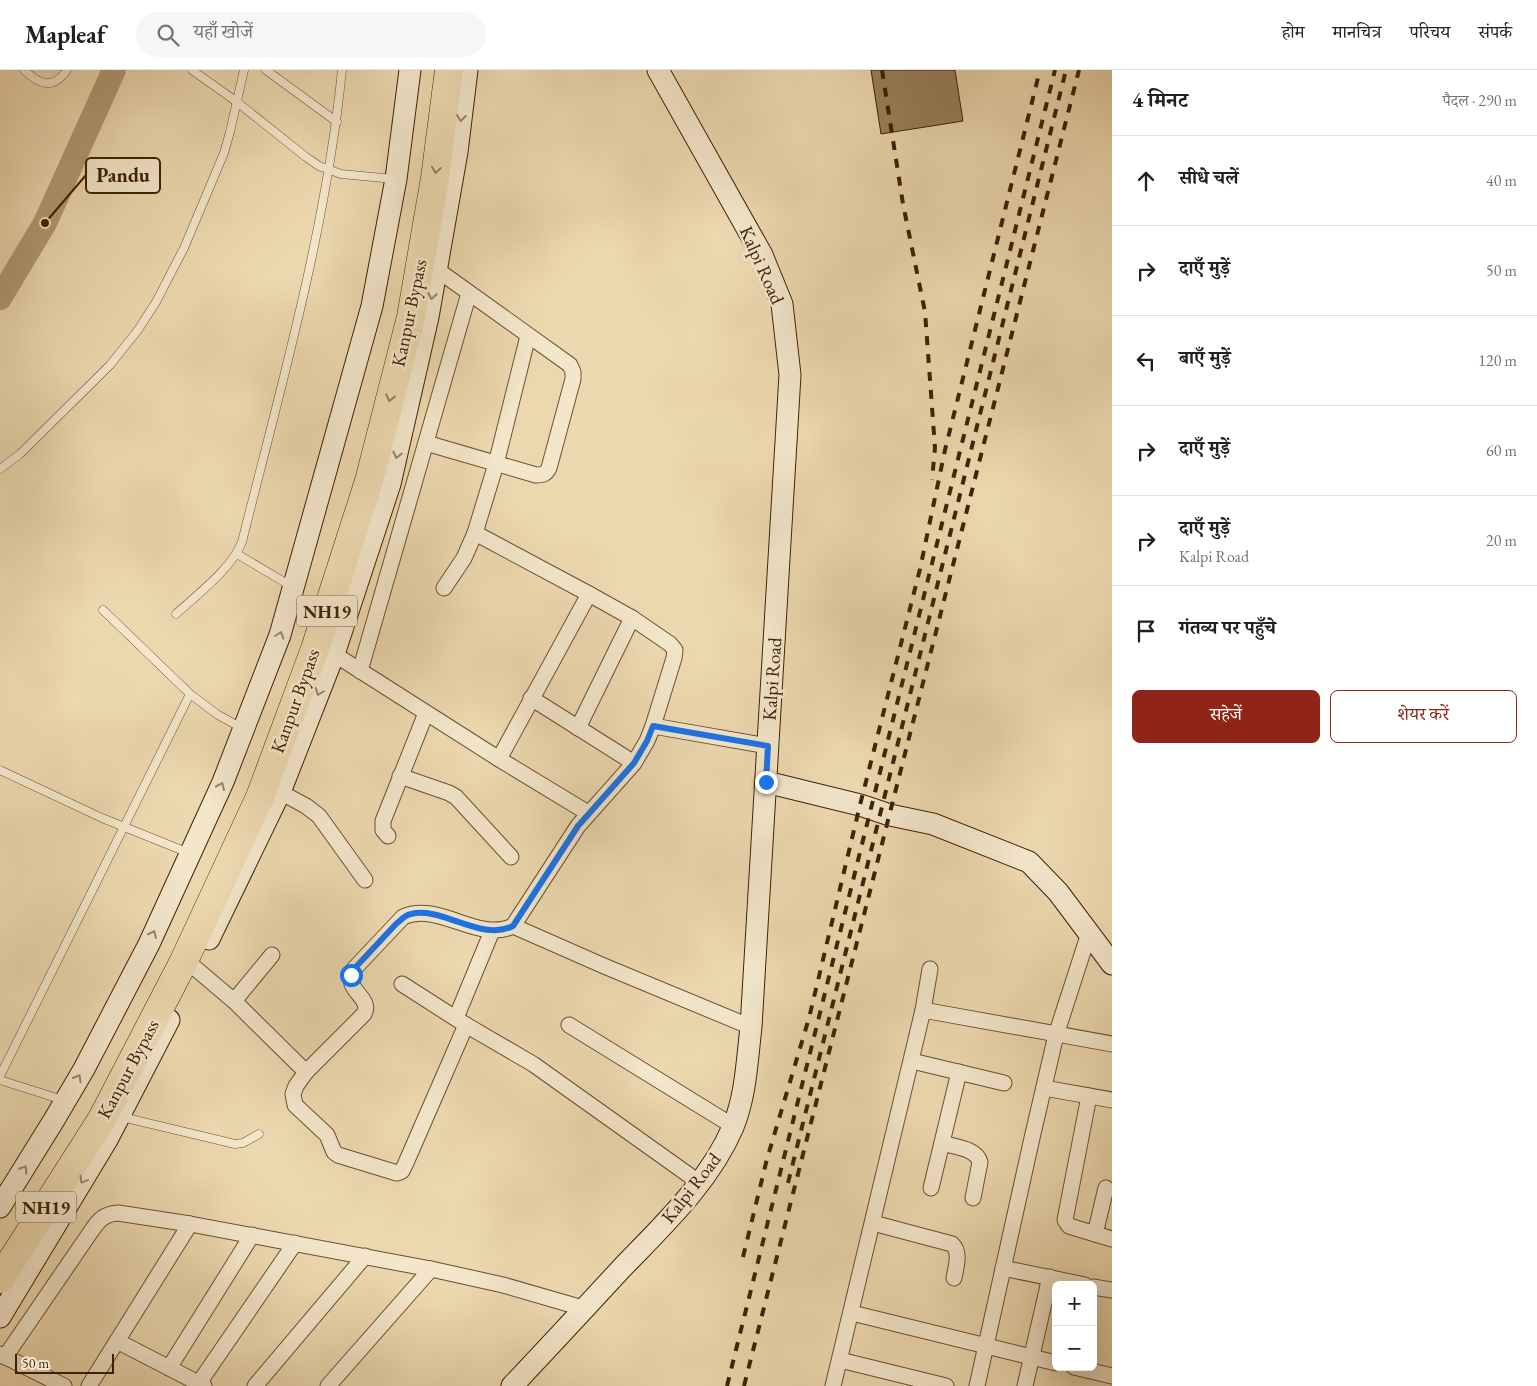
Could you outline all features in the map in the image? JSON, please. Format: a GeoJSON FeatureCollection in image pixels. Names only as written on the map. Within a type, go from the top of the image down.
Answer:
{"type":"FeatureCollection","features":[{"type":"Feature","properties":{"kind":"highway","name":"Kanpur Bypass"},"geometry":{"type":"LineString","coordinates":[[0,1246],[86,1123],[104,1079],[169,954],[243,796],[300,642],[353,474],[393,311],[417,174],[432,70]]}},
{"type":"Feature","properties":{"kind":"highway","name":"Kanpur Bypass"},"geometry":{"type":"LineString","coordinates":[[0,1279],[86,1123],[184,961],[260,798],[318,640],[370,481],[411,317],[434,178],[449,70]]}},
{"type":"Feature","properties":{"kind":"main road"},"geometry":{"type":"LineString","coordinates":[[0,1318],[86,1123],[84,1069],[149,944],[223,782],[280,635],[372,306],[396,179],[410,70]]}},
{"type":"Feature","properties":{"kind":"main road"},"geometry":{"type":"LineString","coordinates":[[0,1207],[86,1123],[195,968],[280,792],[334,654],[390,484],[428,317],[457,152],[467,70]]}},
{"type":"Feature","properties":{"kind":"main road","name":"Kalpi Road"},"geometry":{"type":"LineString","coordinates":[[512,1386],[586,1309],[700,1183],[718,1158],[733,1126],[744,1091],[751,1027],[790,375],[782,304],[762,255],[658,70]]}},
{"type":"Feature","properties":{"kind":"main road"},"geometry":{"type":"LineString","coordinates":[[766,782],[860,805],[890,815],[933,824],[1029,862],[1058,892],[1112,964]]}},
{"type":"Feature","properties":{"kind":"street"},"geometry":{"type":"LineString","coordinates":[[426,443],[536,475],[546,473],[573,379],[573,372],[570,366],[436,269]]}},
{"type":"Feature","properties":{"kind":"street"},"geometry":{"type":"LineString","coordinates":[[360,671],[469,293]]}},
{"type":"Feature","properties":{"kind":"street"},"geometry":{"type":"LineString","coordinates":[[444,588],[464,558],[475,533],[496,464],[528,336]]}},
{"type":"Feature","properties":{"kind":"street"},"geometry":{"type":"LineString","coordinates":[[475,533],[632,618],[670,644],[675,650],[674,658],[653,726],[647,741],[634,763],[569,838],[513,926],[504,930],[492,931],[429,914],[411,914],[403,917],[353,970],[351,984],[367,1005],[364,1014],[306,1072],[293,1094],[295,1105],[327,1135],[334,1152],[344,1158],[397,1173],[402,1170],[461,1021],[492,931]]}},
{"type":"Feature","properties":{"kind":"street"},"geometry":{"type":"LineString","coordinates":[[499,759],[589,594]]}},
{"type":"Feature","properties":{"kind":"street"},"geometry":{"type":"LineString","coordinates":[[578,728],[632,618]]}},
{"type":"Feature","properties":{"kind":"street"},"geometry":{"type":"LineString","coordinates":[[334,654],[588,814]]}},
{"type":"Feature","properties":{"kind":"street"},"geometry":{"type":"LineString","coordinates":[[531,698],[634,763]]}},
{"type":"Feature","properties":{"kind":"street"},"geometry":{"type":"LineString","coordinates":[[388,836],[383,830],[383,821],[426,713]]}},
{"type":"Feature","properties":{"kind":"street"},"geometry":{"type":"LineString","coordinates":[[653,726],[768,746]]}},
{"type":"Feature","properties":{"kind":"street"},"geometry":{"type":"LineString","coordinates":[[400,776],[456,797],[511,857]]}},
{"type":"Feature","properties":{"kind":"street"},"geometry":{"type":"LineString","coordinates":[[280,792],[306,806],[319,816],[365,880]]}},
{"type":"Feature","properties":{"kind":"street"},"geometry":{"type":"LineString","coordinates":[[513,926],[751,1027]]}},
{"type":"Feature","properties":{"kind":"street"},"geometry":{"type":"LineString","coordinates":[[977,1386],[1056,1035],[1089,933]]}},
{"type":"Feature","properties":{"kind":"street"},"geometry":{"type":"LineString","coordinates":[[234,1002],[272,954]]}},
{"type":"Feature","properties":{"kind":"street"},"geometry":{"type":"LineString","coordinates":[[195,968],[234,1002],[306,1072]]}},
{"type":"Feature","properties":{"kind":"street"},"geometry":{"type":"LineString","coordinates":[[833,1386],[912,1061],[930,968]]}},
{"type":"Feature","properties":{"kind":"street"},"geometry":{"type":"LineString","coordinates":[[402,984],[533,1064],[700,1183]]}},
{"type":"Feature","properties":{"kind":"street"},"geometry":{"type":"LineString","coordinates":[[923,1010],[1112,1044]]}},
{"type":"Feature","properties":{"kind":"street"},"geometry":{"type":"LineString","coordinates":[[569,1025],[733,1126]]}},
{"type":"Feature","properties":{"kind":"street"},"geometry":{"type":"LineString","coordinates":[[912,1061],[1004,1083]]}},
{"type":"Feature","properties":{"kind":"street"},"geometry":{"type":"LineString","coordinates":[[931,1188],[959,1072]]}},
{"type":"Feature","properties":{"kind":"street"},"geometry":{"type":"LineString","coordinates":[[1044,1088],[1112,1100]]}},
{"type":"Feature","properties":{"kind":"street"},"geometry":{"type":"LineString","coordinates":[[1089,1096],[1065,1220],[1069,1226],[1112,1239]]}},
{"type":"Feature","properties":{"kind":"street"},"geometry":{"type":"LineString","coordinates":[[942,1143],[973,1152],[978,1156],[980,1162],[973,1198]]}},
{"type":"Feature","properties":{"kind":"street"},"geometry":{"type":"LineString","coordinates":[[1095,1234],[1106,1188]]}},
{"type":"Feature","properties":{"kind":"street"},"geometry":{"type":"LineString","coordinates":[[64,1386],[2,1356],[101,1218],[109,1213],[190,1224],[431,1269],[503,1285],[586,1309]]}},
{"type":"Feature","properties":{"kind":"street"},"geometry":{"type":"LineString","coordinates":[[873,1223],[952,1244],[957,1248],[958,1253],[954,1278]]}},
{"type":"Feature","properties":{"kind":"street"},"geometry":{"type":"LineString","coordinates":[[89,1386],[190,1224]]}},
{"type":"Feature","properties":{"kind":"street"},"geometry":{"type":"LineString","coordinates":[[169,1368],[252,1235]]}},
{"type":"Feature","properties":{"kind":"street"},"geometry":{"type":"LineString","coordinates":[[118,1341],[201,1385],[295,1244]]}},
{"type":"Feature","properties":{"kind":"street"},"geometry":{"type":"LineString","coordinates":[[255,1386],[365,1256]]}},
{"type":"Feature","properties":{"kind":"street"},"geometry":{"type":"LineString","coordinates":[[1004,1268],[1068,1281]]}},
{"type":"Feature","properties":{"kind":"street"},"geometry":{"type":"LineString","coordinates":[[328,1386],[431,1269]]}},
{"type":"Feature","properties":{"kind":"street"},"geometry":{"type":"LineString","coordinates":[[1025,1386],[1050,1277]]}},
{"type":"Feature","properties":{"kind":"street"},"geometry":{"type":"LineString","coordinates":[[1097,1287],[1112,1290]]}},
{"type":"Feature","properties":{"kind":"street"},"geometry":{"type":"LineString","coordinates":[[852,1313],[1052,1362]]}},
{"type":"Feature","properties":{"kind":"street"},"geometry":{"type":"LineString","coordinates":[[840,1360],[883,1379],[946,1386]]}},
{"type":"Feature","properties":{"kind":"street"},"geometry":{"type":"LineString","coordinates":[[1091,1371],[1112,1376],[1110,1386]]}},
{"type":"Feature","properties":{"kind":"lane"},"geometry":{"type":"LineString","coordinates":[[24,70],[35,80],[47,84],[61,79],[68,70]]}},
{"type":"Feature","properties":{"kind":"lane"},"geometry":{"type":"LineString","coordinates":[[192,70],[306,157],[328,170],[353,176],[396,179]]}},
{"type":"Feature","properties":{"kind":"lane"},"geometry":{"type":"LineString","coordinates":[[0,469],[20,454],[110,365],[142,323],[170,277],[184,248],[224,153],[244,70]]}},
{"type":"Feature","properties":{"kind":"lane"},"geometry":{"type":"LineString","coordinates":[[266,70],[337,122]]}},
{"type":"Feature","properties":{"kind":"lane"},"geometry":{"type":"LineString","coordinates":[[176,614],[237,554],[242,542],[308,277],[337,122],[342,70]]}},
{"type":"Feature","properties":{"kind":"lane"},"geometry":{"type":"LineString","coordinates":[[237,554],[293,587]]}},
{"type":"Feature","properties":{"kind":"lane"},"geometry":{"type":"LineString","coordinates":[[103,610],[190,694],[208,708],[244,729]]}},
{"type":"Feature","properties":{"kind":"lane"},"geometry":{"type":"LineString","coordinates":[[0,1076],[190,694]]}},
{"type":"Feature","properties":{"kind":"lane"},"geometry":{"type":"LineString","coordinates":[[0,770],[124,828],[190,853]]}},
{"type":"Feature","properties":{"kind":"lane"},"geometry":{"type":"LineString","coordinates":[[0,1080],[86,1123],[235,1144],[243,1143],[259,1134]]}},
{"type":"Feature","properties":{"kind":"building"},"geometry":{"type":"Polygon","coordinates":[[[871,70],[955,70],[963,121],[881,134],[871,70]]]}},
{"type":"Feature","properties":{"kind":"waterway"},"geometry":{"type":"LineString","coordinates":[[0,298],[45,223],[114,70]]}},
{"type":"Feature","properties":{"kind":"railway"},"geometry":{"type":"LineString","coordinates":[[882,70],[903,204],[925,312],[935,448],[932,480]]}},
{"type":"Feature","properties":{"kind":"railway"},"geometry":{"type":"LineString","coordinates":[[743,1257],[767,1159],[809,1018],[860,805],[920,569],[945,450],[1040,70]]}},
{"type":"Feature","properties":{"kind":"railway"},"geometry":{"type":"LineString","coordinates":[[727,1386],[1055,70]]}},
{"type":"Feature","properties":{"kind":"railway"},"geometry":{"type":"LineString","coordinates":[[788,1183],[1066,70]]}},
{"type":"Feature","properties":{"kind":"railway"},"geometry":{"type":"LineString","coordinates":[[744,1386],[1079,70]]}},
{"type":"Feature","properties":{"kind":"place","name":"Pandu"},"geometry":{"type":"Point","coordinates":[45,223]}},
{"type":"Feature","properties":{"kind":"route"},"geometry":{"type":"LineString","coordinates":[[351,975],[353,970],[396,924],[403,917],[411,914],[429,914],[492,931],[504,930],[513,926],[569,838],[634,763],[647,741],[653,726],[768,746],[766,782]]}}]}
